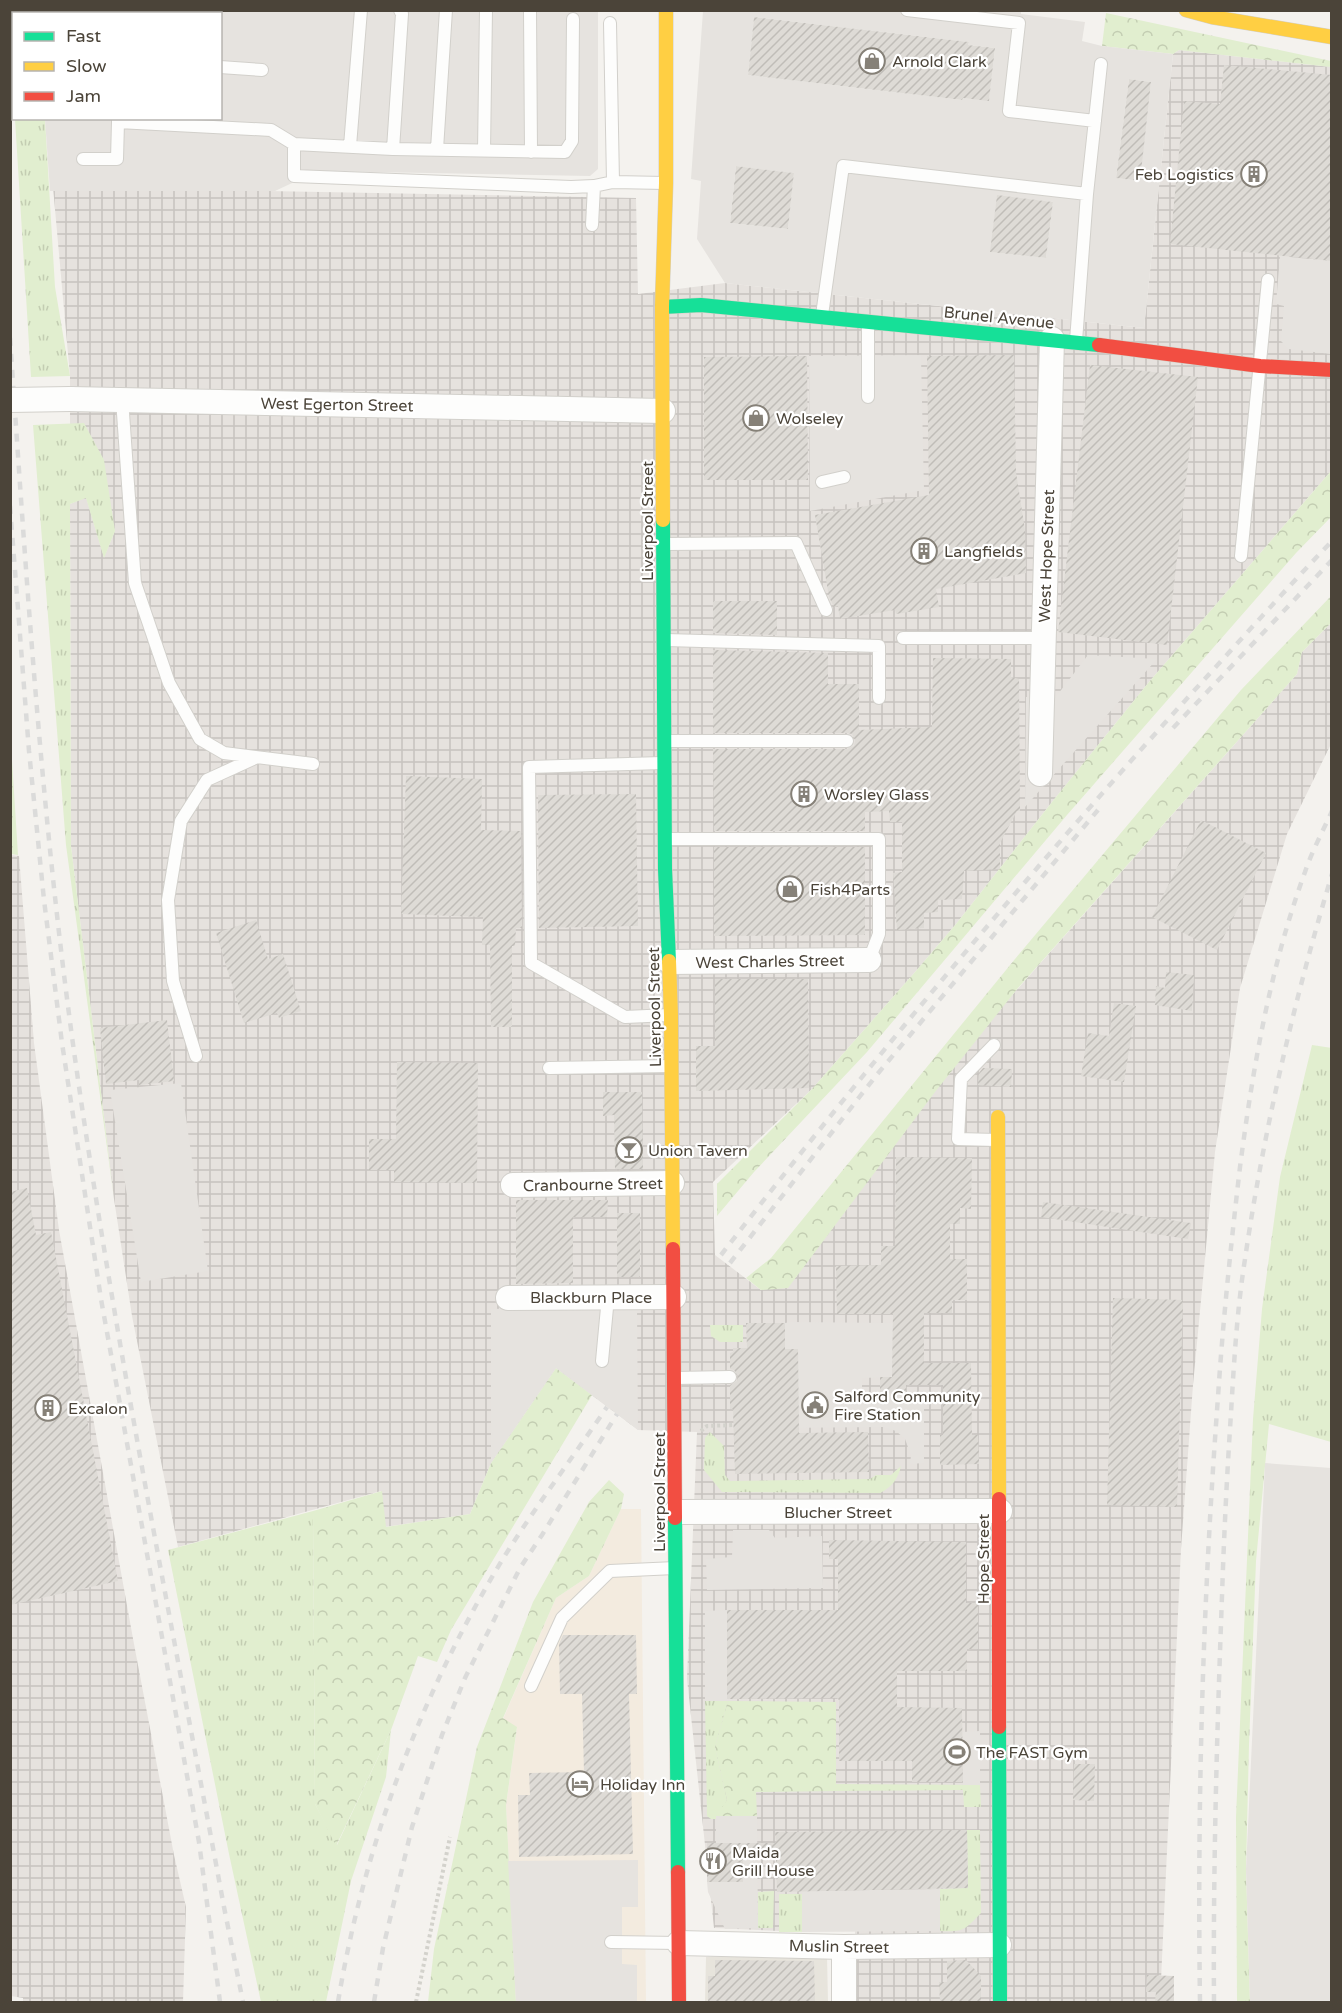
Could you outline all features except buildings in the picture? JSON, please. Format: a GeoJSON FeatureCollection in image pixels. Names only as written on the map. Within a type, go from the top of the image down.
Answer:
{"type":"FeatureCollection","features":[{"type":"Feature","properties":{"kind":"main road","name":"Liverpool Street"},"geometry":{"type":"LineString","coordinates":[[666,10],[666,183],[662,307],[665,839],[672,1066],[679,2002]]}},
{"type":"Feature","properties":{"kind":"main road"},"geometry":{"type":"LineString","coordinates":[[1185,10],[1212,17],[1332,37]]}},
{"type":"Feature","properties":{"kind":"main road","name":"Brunel Avenue"},"geometry":{"type":"LineString","coordinates":[[662,307],[701,305],[822,316],[1064,340],[1260,366],[1332,370]]}},
{"type":"Feature","properties":{"kind":"main road","name":"Hope Street"},"geometry":{"type":"LineString","coordinates":[[998,1117],[1000,2002]]}},
{"type":"Feature","properties":{"kind":"street","name":"West Hope Street"},"geometry":{"type":"LineString","coordinates":[[1040,774],[1044,638],[1064,340]]}},
{"type":"Feature","properties":{"kind":"street","name":"West Egerton Street"},"geometry":{"type":"LineString","coordinates":[[10,400],[122,399],[663,411]]}},
{"type":"Feature","properties":{"kind":"street","name":"West Charles Street"},"geometry":{"type":"LineString","coordinates":[[670,962],[869,960]]}},
{"type":"Feature","properties":{"kind":"street","name":"Cranbourne Street"},"geometry":{"type":"LineString","coordinates":[[513,1185],[672,1184]]}},
{"type":"Feature","properties":{"kind":"street","name":"Blackburn Place"},"geometry":{"type":"LineString","coordinates":[[508,1298],[674,1297]]}},
{"type":"Feature","properties":{"kind":"street","name":"Blucher Street"},"geometry":{"type":"LineString","coordinates":[[676,1512],[1000,1511]]}},
{"type":"Feature","properties":{"kind":"street","name":"Muslin Street"},"geometry":{"type":"LineString","coordinates":[[679,1943],[844,1947],[999,1945]]}},
{"type":"Feature","properties":{"kind":"street"},"geometry":{"type":"LineString","coordinates":[[844,1947],[844,2002]]}},
{"type":"Feature","properties":{"kind":"lane"},"geometry":{"type":"LineString","coordinates":[[350,146],[361,10]]}},
{"type":"Feature","properties":{"kind":"lane"},"geometry":{"type":"LineString","coordinates":[[393,149],[402,14],[400,10]]}},
{"type":"Feature","properties":{"kind":"lane"},"geometry":{"type":"LineString","coordinates":[[437,149],[446,10]]}},
{"type":"Feature","properties":{"kind":"lane"},"geometry":{"type":"LineString","coordinates":[[484,151],[486,10]]}},
{"type":"Feature","properties":{"kind":"lane"},"geometry":{"type":"LineString","coordinates":[[907,10],[1019,23],[1009,111],[1095,121]]}},
{"type":"Feature","properties":{"kind":"lane"},"geometry":{"type":"LineString","coordinates":[[530,11],[531,152]]}},
{"type":"Feature","properties":{"kind":"lane"},"geometry":{"type":"LineString","coordinates":[[83,159],[117,159],[118,120],[271,130],[294,144],[393,149],[565,152],[572,141],[573,19]]}},
{"type":"Feature","properties":{"kind":"lane"},"geometry":{"type":"LineString","coordinates":[[610,23],[613,182]]}},
{"type":"Feature","properties":{"kind":"lane"},"geometry":{"type":"LineString","coordinates":[[1064,340],[1087,194],[1101,64]]}},
{"type":"Feature","properties":{"kind":"lane"},"geometry":{"type":"LineString","coordinates":[[222,67],[262,70]]}},
{"type":"Feature","properties":{"kind":"lane"},"geometry":{"type":"LineString","coordinates":[[294,144],[294,176],[571,187],[613,182],[666,183]]}},
{"type":"Feature","properties":{"kind":"lane"},"geometry":{"type":"LineString","coordinates":[[822,316],[843,166],[1087,194]]}},
{"type":"Feature","properties":{"kind":"lane"},"geometry":{"type":"LineString","coordinates":[[592,225],[594,186]]}},
{"type":"Feature","properties":{"kind":"lane"},"geometry":{"type":"LineString","coordinates":[[1241,556],[1268,280]]}},
{"type":"Feature","properties":{"kind":"lane"},"geometry":{"type":"LineString","coordinates":[[868,321],[868,397]]}},
{"type":"Feature","properties":{"kind":"lane"},"geometry":{"type":"LineString","coordinates":[[122,399],[135,583],[169,683],[200,739],[224,753],[313,764]]}},
{"type":"Feature","properties":{"kind":"lane"},"geometry":{"type":"LineString","coordinates":[[822,482],[844,477]]}},
{"type":"Feature","properties":{"kind":"lane"},"geometry":{"type":"LineString","coordinates":[[664,544],[796,543],[826,610]]}},
{"type":"Feature","properties":{"kind":"lane"},"geometry":{"type":"LineString","coordinates":[[903,638],[1044,638]]}},
{"type":"Feature","properties":{"kind":"lane"},"geometry":{"type":"LineString","coordinates":[[664,640],[879,646],[879,698]]}},
{"type":"Feature","properties":{"kind":"lane"},"geometry":{"type":"LineString","coordinates":[[665,741],[847,741]]}},
{"type":"Feature","properties":{"kind":"lane"},"geometry":{"type":"LineString","coordinates":[[195,1056],[173,981],[168,900],[181,821],[207,780],[256,757]]}},
{"type":"Feature","properties":{"kind":"lane"},"geometry":{"type":"LineString","coordinates":[[665,763],[528,767],[531,963],[626,1017],[671,1015]]}},
{"type":"Feature","properties":{"kind":"lane"},"geometry":{"type":"LineString","coordinates":[[665,839],[879,839],[879,934],[869,960]]}},
{"type":"Feature","properties":{"kind":"lane"},"geometry":{"type":"LineString","coordinates":[[994,1045],[961,1079],[957,1139],[998,1140]]}},
{"type":"Feature","properties":{"kind":"lane"},"geometry":{"type":"LineString","coordinates":[[549,1068],[672,1066]]}},
{"type":"Feature","properties":{"kind":"lane"},"geometry":{"type":"LineString","coordinates":[[602,1361],[608,1297]]}},
{"type":"Feature","properties":{"kind":"lane"},"geometry":{"type":"LineString","coordinates":[[675,1378],[730,1377]]}},
{"type":"Feature","properties":{"kind":"lane"},"geometry":{"type":"LineString","coordinates":[[531,1686],[562,1618],[610,1571],[676,1568]]}},
{"type":"Feature","properties":{"kind":"lane"},"geometry":{"type":"LineString","coordinates":[[611,1942],[679,1943]]}},
{"type":"Feature","properties":{"kind":"path"},"geometry":{"type":"LineString","coordinates":[[700,1431],[707,1426],[734,1425]]}},
{"type":"Feature","properties":{"kind":"path"},"geometry":{"type":"LineString","coordinates":[[416,2002],[450,1837]]}},
{"type":"Feature","properties":{"kind":"shaded area"},"geometry":{"type":"Polygon","coordinates":[[[598,11],[598,169],[590,176],[318,171],[275,191],[50,191],[45,120],[222,120],[222,12],[68,12],[598,11]]]}},
{"type":"Feature","properties":{"kind":"shaded area"},"geometry":{"type":"Polygon","coordinates":[[[703,11],[1021,11],[1021,14],[1085,22],[1082,41],[1102,46],[1173,54],[1144,328],[725,283],[697,239],[701,181],[691,179],[703,11]],[[754,17],[748,75],[962,100],[963,98],[989,100],[995,48],[968,45],[969,42],[754,17]],[[1129,79],[1116,178],[1139,181],[1151,82],[1129,79]],[[736,166],[730,223],[788,229],[794,173],[736,166]],[[997,196],[991,252],[1046,258],[1053,202],[997,196]]]}},
{"type":"Feature","properties":{"kind":"shaded area"},"geometry":{"type":"Polygon","coordinates":[[[1179,50],[1331,67],[1331,471],[1149,682],[915,972],[812,1089],[713,1182],[715,1255],[761,1290],[960,1054],[1297,674],[1302,652],[1331,623],[1331,744],[1287,834],[1240,988],[1215,1152],[1193,1385],[1181,1549],[1160,2002],[855,2002],[855,1927],[802,1932],[714,1928],[687,1679],[697,1432],[638,1430],[556,1368],[491,1463],[470,1514],[385,1527],[381,1491],[178,1547],[132,1316],[114,1199],[71,846],[70,504],[86,497],[104,557],[115,531],[84,424],[70,425],[70,376],[53,187],[636,198],[638,294],[725,283],[1144,328],[1173,54],[1179,50]]]}},
{"type":"Feature","properties":{"kind":"shaded area"},"geometry":{"type":"Polygon","coordinates":[[[1280,256],[1331,261],[1331,354],[1289,349],[1281,341],[1284,306],[1276,304],[1280,256]]]}},
{"type":"Feature","properties":{"kind":"shaded area"},"geometry":{"type":"Polygon","coordinates":[[[921,355],[924,490],[810,511],[809,356],[921,355]]]}},
{"type":"Feature","properties":{"kind":"shaded area"},"geometry":{"type":"Polygon","coordinates":[[[1088,655],[1157,659],[1025,807],[1026,697],[1055,698],[1088,655]]]}},
{"type":"Feature","properties":{"kind":"shaded area"},"geometry":{"type":"Polygon","coordinates":[[[10,855],[19,856],[34,1043],[59,1230],[134,1644],[186,1907],[183,2002],[23,2002],[23,1998],[11,1996],[10,855]]]}},
{"type":"Feature","properties":{"kind":"shaded area"},"geometry":{"type":"Polygon","coordinates":[[[181,1083],[208,1271],[141,1282],[110,1090],[181,1083]]]}},
{"type":"Feature","properties":{"kind":"shaded area"},"geometry":{"type":"Polygon","coordinates":[[[637,1306],[638,1430],[556,1368],[491,1463],[491,1309],[637,1306]]]}},
{"type":"Feature","properties":{"kind":"shaded area"},"geometry":{"type":"Polygon","coordinates":[[[785,1323],[893,1323],[892,1377],[862,1378],[862,1396],[924,1396],[924,1463],[910,1464],[911,1455],[905,1439],[896,1431],[883,1427],[778,1428],[785,1323]]]}},
{"type":"Feature","properties":{"kind":"shaded area"},"geometry":{"type":"Polygon","coordinates":[[[1265,1463],[1331,1468],[1331,2002],[1250,2002],[1246,1869],[1265,1463]]]}},
{"type":"Feature","properties":{"kind":"shaded area"},"geometry":{"type":"Polygon","coordinates":[[[621,1509],[641,1509],[646,2002],[516,2002],[506,1805],[517,1728],[503,1719],[556,1598],[589,1576],[621,1509]]]}},
{"type":"Feature","properties":{"kind":"shaded area"},"geometry":{"type":"Polygon","coordinates":[[[733,1530],[769,1530],[775,1538],[822,1536],[823,1588],[707,1590],[706,1559],[732,1557],[733,1530]]]}},
{"type":"Feature","properties":{"kind":"shaded area"},"geometry":{"type":"Polygon","coordinates":[[[727,1610],[728,1701],[705,1701],[705,1611],[727,1610]]]}},
{"type":"Feature","properties":{"kind":"shaded area"},"geometry":{"type":"Polygon","coordinates":[[[980,1731],[980,1785],[963,1785],[962,1732],[980,1731]]]}},
{"type":"Feature","properties":{"kind":"shaded area"},"geometry":{"type":"Polygon","coordinates":[[[716,1816],[757,1816],[758,1928],[725,1929],[708,1892],[707,1882],[746,1859],[746,1843],[716,1843],[716,1816]]]}},
{"type":"Feature","properties":{"kind":"shaded area"},"geometry":{"type":"Polygon","coordinates":[[[638,1860],[638,1907],[622,1907],[622,1964],[637,1965],[637,2002],[516,2002],[508,1861],[638,1860]]]}},
{"type":"Feature","properties":{"kind":"shaded area"},"geometry":{"type":"Polygon","coordinates":[[[940,1889],[940,1931],[802,1932],[802,1891],[940,1889]]]}},
{"type":"Feature","properties":{"kind":"shaded area"},"geometry":{"type":"Polygon","coordinates":[[[827,1956],[828,2002],[705,2002],[706,1957],[827,1956]]]}},
{"type":"Feature","properties":{"kind":"green space"},"geometry":{"type":"Polygon","coordinates":[[[1106,13],[1331,61],[1331,67],[1179,50],[1173,54],[1102,46],[1106,13]]]}},
{"type":"Feature","properties":{"kind":"green space"},"geometry":{"type":"Polygon","coordinates":[[[15,120],[45,120],[55,287],[70,376],[31,377],[15,120]]]}},
{"type":"Feature","properties":{"kind":"green space"},"geometry":{"type":"Polygon","coordinates":[[[84,423],[104,460],[115,531],[104,558],[86,498],[70,504],[71,846],[114,1199],[66,845],[33,425],[84,423]]]}},
{"type":"Feature","properties":{"kind":"green space"},"geometry":{"type":"Polygon","coordinates":[[[1331,471],[1331,517],[1296,553],[1067,815],[867,1052],[754,1172],[717,1216],[717,1184],[812,1089],[915,972],[1149,682],[1331,471]]]}},
{"type":"Feature","properties":{"kind":"green space"},"geometry":{"type":"Polygon","coordinates":[[[1331,596],[1331,623],[1302,652],[1297,674],[1018,988],[935,1092],[788,1288],[761,1290],[746,1278],[771,1258],[1015,959],[1241,690],[1331,596]]]}},
{"type":"Feature","properties":{"kind":"green space"},"geometry":{"type":"Polygon","coordinates":[[[11,744],[18,855],[11,854],[11,744]]]}},
{"type":"Feature","properties":{"kind":"green space"},"geometry":{"type":"Polygon","coordinates":[[[1312,1045],[1332,1048],[1331,1442],[1269,1424],[1256,1561],[1249,1745],[1246,1869],[1250,2002],[1237,2002],[1236,1817],[1253,1419],[1262,1309],[1280,1177],[1312,1045]]]}},
{"type":"Feature","properties":{"kind":"green space"},"geometry":{"type":"Polygon","coordinates":[[[710,1325],[743,1325],[743,1342],[720,1342],[711,1336],[710,1325]]]}},
{"type":"Feature","properties":{"kind":"green space"},"geometry":{"type":"Polygon","coordinates":[[[556,1368],[592,1395],[451,1630],[437,1662],[418,1656],[391,1730],[336,1846],[315,1804],[313,1511],[382,1491],[386,1527],[470,1514],[491,1463],[556,1368]]]}},
{"type":"Feature","properties":{"kind":"green space"},"geometry":{"type":"Polygon","coordinates":[[[710,1432],[724,1446],[725,1475],[730,1481],[870,1479],[876,1475],[891,1475],[901,1466],[894,1482],[880,1493],[722,1492],[704,1470],[705,1438],[710,1432]]]}},
{"type":"Feature","properties":{"kind":"green space"},"geometry":{"type":"Polygon","coordinates":[[[609,1480],[624,1494],[621,1509],[589,1576],[556,1598],[503,1718],[517,1727],[506,1805],[516,2002],[428,2002],[434,1949],[477,1747],[533,1602],[589,1502],[609,1480]]]}},
{"type":"Feature","properties":{"kind":"green space"},"geometry":{"type":"Polygon","coordinates":[[[313,1511],[315,1804],[337,1845],[391,1730],[386,1777],[351,1881],[326,2002],[261,2002],[168,1550],[313,1511]]]}},
{"type":"Feature","properties":{"kind":"green space"},"geometry":{"type":"Polygon","coordinates":[[[705,1701],[728,1701],[715,1747],[727,1800],[716,1819],[707,1816],[705,1701]]]}},
{"type":"Feature","properties":{"kind":"green space"},"geometry":{"type":"Polygon","coordinates":[[[728,1701],[836,1702],[836,1791],[756,1792],[757,1816],[716,1816],[727,1800],[715,1747],[728,1701]]]}},
{"type":"Feature","properties":{"kind":"green space"},"geometry":{"type":"Polygon","coordinates":[[[836,1784],[980,1785],[981,1807],[964,1807],[963,1790],[836,1791],[836,1784]]]}},
{"type":"Feature","properties":{"kind":"green space"},"geometry":{"type":"Polygon","coordinates":[[[967,1830],[980,1830],[981,1913],[964,1929],[940,1931],[940,1889],[968,1888],[967,1830]]]}},
{"type":"Feature","properties":{"kind":"green space"},"geometry":{"type":"Polygon","coordinates":[[[774,1891],[773,1928],[758,1928],[758,1892],[774,1891]]]}},
{"type":"Feature","properties":{"kind":"green space"},"geometry":{"type":"Polygon","coordinates":[[[779,1894],[802,1894],[802,1932],[779,1932],[779,1894]]]}},
{"type":"Feature","properties":{"kind":"railway"},"geometry":{"type":"LineString","coordinates":[[10,338],[43,780],[73,1044],[124,1368],[243,2002]]}},
{"type":"Feature","properties":{"kind":"railway"},"geometry":{"type":"LineString","coordinates":[[10,506],[29,751],[44,900],[62,1043],[101,1299],[199,1842],[220,2002]]}},
{"type":"Feature","properties":{"kind":"railway"},"geometry":{"type":"LineString","coordinates":[[721,1255],[834,1111],[950,970],[1069,831],[1332,541]]}},
{"type":"Feature","properties":{"kind":"railway"},"geometry":{"type":"LineString","coordinates":[[1173,728],[1332,560]]}},
{"type":"Feature","properties":{"kind":"railway"},"geometry":{"type":"LineString","coordinates":[[730,1263],[875,1077],[1098,810]]}},
{"type":"Feature","properties":{"kind":"railway"},"geometry":{"type":"LineString","coordinates":[[1200,2002],[1200,1775],[1205,1624],[1220,1368],[1233,1225],[1251,1092],[1272,981],[1305,872],[1332,811]]}},
{"type":"Feature","properties":{"kind":"railway"},"geometry":{"type":"LineString","coordinates":[[1214,2002],[1216,1799],[1223,1573],[1232,1394],[1240,1297],[1261,1162],[1271,1114],[1305,969],[1332,874]]}},
{"type":"Feature","properties":{"kind":"railway"},"geometry":{"type":"LineString","coordinates":[[338,2002],[363,1886],[380,1829],[422,1716],[474,1609],[504,1557],[607,1407]]}},
{"type":"Feature","properties":{"kind":"railway"},"geometry":{"type":"LineString","coordinates":[[374,2002],[383,1948],[412,1827],[442,1735],[465,1678],[520,1568],[617,1414]]}},
{"type":"Feature","properties":{"kind":"traffic: fast"},"geometry":{"type":"LineString","coordinates":[[662,307],[701,305],[1099,345]]}},
{"type":"Feature","properties":{"kind":"traffic: fast"},"geometry":{"type":"LineString","coordinates":[[663,520],[665,869],[669,961]]}},
{"type":"Feature","properties":{"kind":"traffic: fast"},"geometry":{"type":"LineString","coordinates":[[675,1518],[678,1872]]}},
{"type":"Feature","properties":{"kind":"traffic: fast"},"geometry":{"type":"LineString","coordinates":[[999,1727],[1000,2002]]}},
{"type":"Feature","properties":{"kind":"traffic: slow"},"geometry":{"type":"LineString","coordinates":[[663,520],[662,307],[666,183],[666,10]]}},
{"type":"Feature","properties":{"kind":"traffic: slow"},"geometry":{"type":"LineString","coordinates":[[1186,10],[1212,17],[1332,37]]}},
{"type":"Feature","properties":{"kind":"traffic: slow"},"geometry":{"type":"LineString","coordinates":[[669,961],[673,1249]]}},
{"type":"Feature","properties":{"kind":"traffic: slow"},"geometry":{"type":"LineString","coordinates":[[998,1117],[999,1499]]}},
{"type":"Feature","properties":{"kind":"traffic: jam"},"geometry":{"type":"LineString","coordinates":[[1099,345],[1260,366],[1332,370]]}},
{"type":"Feature","properties":{"kind":"traffic: jam"},"geometry":{"type":"LineString","coordinates":[[673,1249],[675,1518]]}},
{"type":"Feature","properties":{"kind":"traffic: jam"},"geometry":{"type":"LineString","coordinates":[[999,1499],[999,1727]]}},
{"type":"Feature","properties":{"kind":"traffic: jam"},"geometry":{"type":"LineString","coordinates":[[678,1872],[679,2002]]}},
{"type":"Feature","properties":{"kind":"place","name":"Arnold Clark"},"geometry":{"type":"Point","coordinates":[872,61]}},
{"type":"Feature","properties":{"kind":"place","name":"Feb Logistics"},"geometry":{"type":"Point","coordinates":[1254,174]}},
{"type":"Feature","properties":{"kind":"place","name":"Wolseley"},"geometry":{"type":"Point","coordinates":[756,418]}},
{"type":"Feature","properties":{"kind":"place","name":"Langfields"},"geometry":{"type":"Point","coordinates":[924,551]}},
{"type":"Feature","properties":{"kind":"place","name":"Worsley Glass"},"geometry":{"type":"Point","coordinates":[804,794]}},
{"type":"Feature","properties":{"kind":"place","name":"Fish4Parts"},"geometry":{"type":"Point","coordinates":[790,889]}},
{"type":"Feature","properties":{"kind":"place","name":"Union Tavern"},"geometry":{"type":"Point","coordinates":[629,1150]}},
{"type":"Feature","properties":{"kind":"place","name":"Salford Community Fire Station"},"geometry":{"type":"Point","coordinates":[815,1405]}},
{"type":"Feature","properties":{"kind":"place","name":"Excalon"},"geometry":{"type":"Point","coordinates":[48,1408]}},
{"type":"Feature","properties":{"kind":"place","name":"The FAST Gym"},"geometry":{"type":"Point","coordinates":[957,1752]}},
{"type":"Feature","properties":{"kind":"place","name":"Holiday Inn"},"geometry":{"type":"Point","coordinates":[580,1784]}},
{"type":"Feature","properties":{"kind":"place","name":"Maida Grill House"},"geometry":{"type":"Point","coordinates":[713,1861]}}]}
